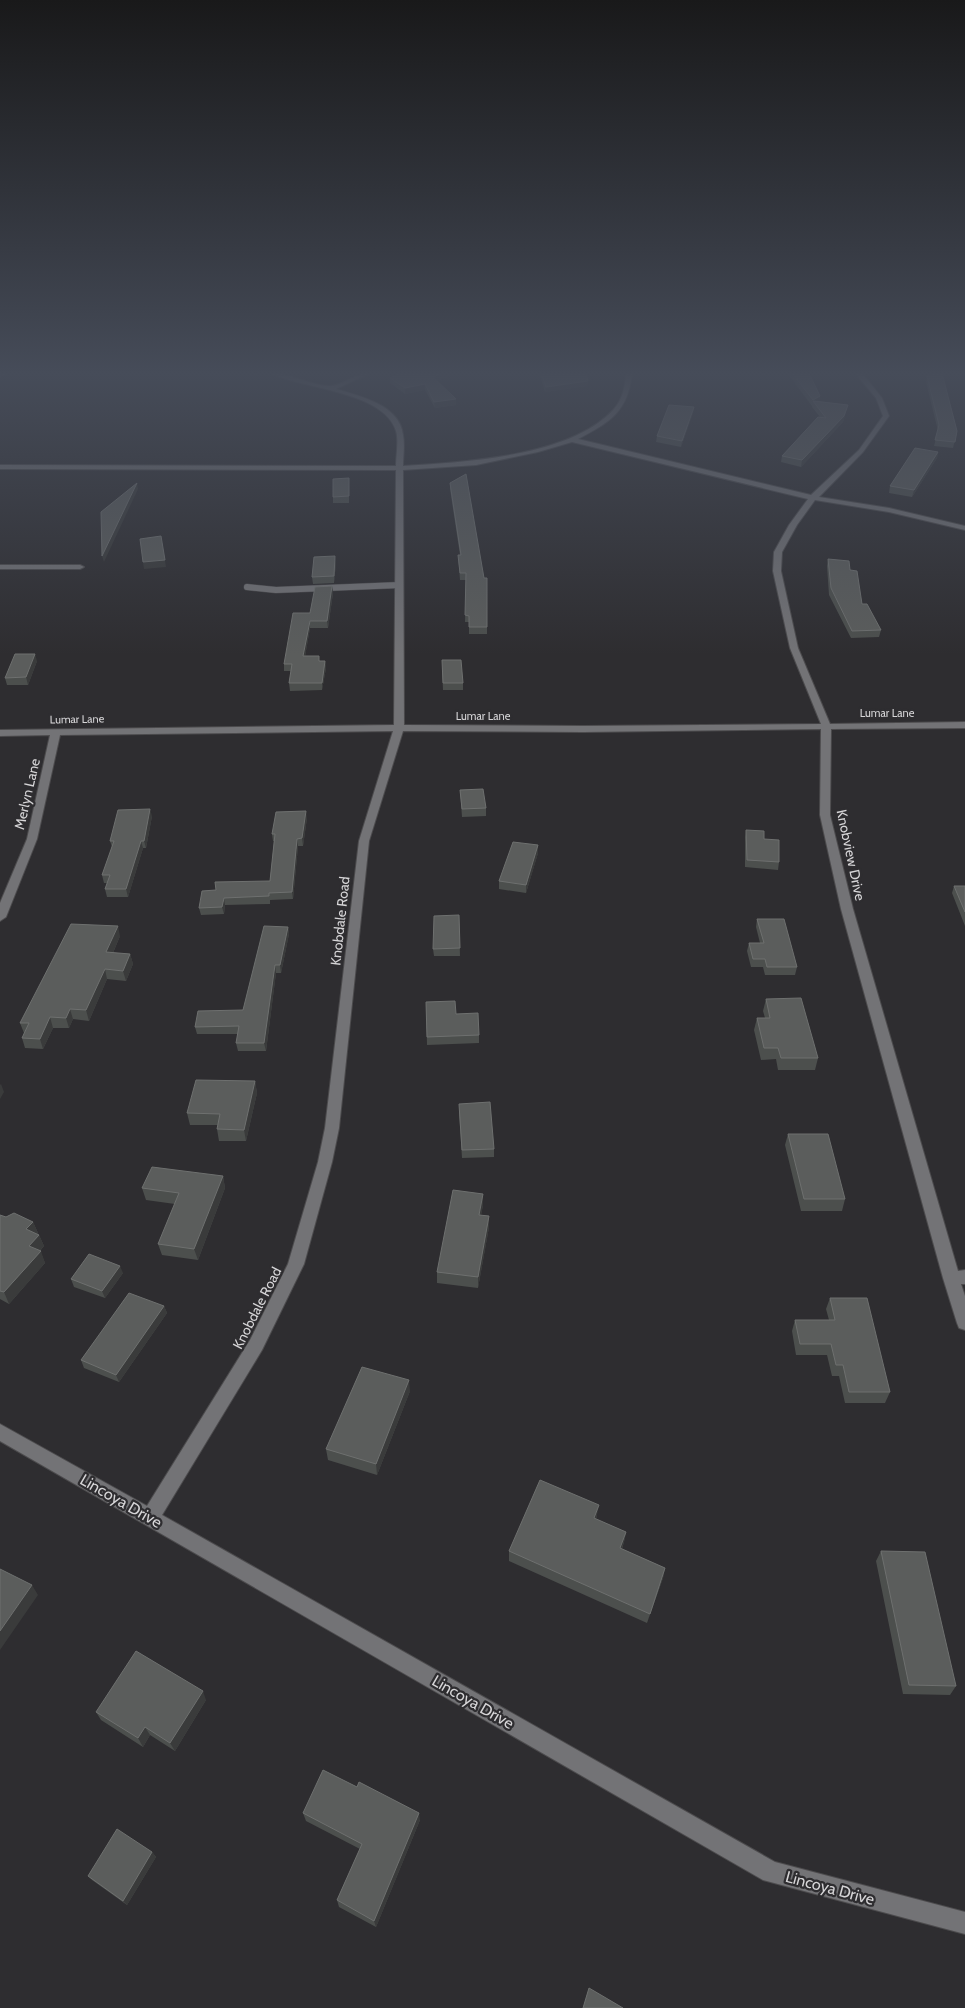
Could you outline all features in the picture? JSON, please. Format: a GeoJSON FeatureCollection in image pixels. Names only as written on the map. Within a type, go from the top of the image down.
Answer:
{"type":"FeatureCollection","features":[{"type":"Feature","properties":{"kind":"street"},"geometry":{"type":"LineString","coordinates":[[0,467],[420,467]]}},
{"type":"Feature","properties":{"kind":"street"},"geometry":{"type":"LineString","coordinates":[[683,467],[813,498],[889,510],[965,528]]}},
{"type":"Feature","properties":{"kind":"street","name":"Knobview Drive"},"geometry":{"type":"LineString","coordinates":[[845,467],[813,498],[793,525],[778,552],[777,571],[794,648],[826,726],[825,814],[847,910],[958,1278],[965,1323]]}},
{"type":"Feature","properties":{"kind":"street","name":"Knobdale Road"},"geometry":{"type":"LineString","coordinates":[[150,1518],[256,1345],[296,1264],[325,1162],[332,1128],[364,841],[399,728],[400,468]]}},
{"type":"Feature","properties":{"kind":"street"},"geometry":{"type":"LineString","coordinates":[[0,567],[80,567]]}},
{"type":"Feature","properties":{"kind":"street","name":"Lumar Lane"},"geometry":{"type":"LineString","coordinates":[[0,733],[399,728],[584,729],[965,725]]}},
{"type":"Feature","properties":{"kind":"street","name":"Merlyn Lane"},"geometry":{"type":"LineString","coordinates":[[0,917],[32,839],[56,732]]}},
{"type":"Feature","properties":{"kind":"street","name":"Lincoya Drive"},"geometry":{"type":"LineString","coordinates":[[0,1432],[771,1872],[965,1923]]}},
{"type":"Feature","properties":{"kind":"lane"},"geometry":{"type":"LineString","coordinates":[[247,587],[276,590],[400,585]]}},
{"type":"Feature","properties":{"kind":"building"},"geometry":{"type":"Polygon","coordinates":[[[903,467],[929,467],[914,490],[890,486],[903,467]]]}},
{"type":"Feature","properties":{"kind":"building"},"geometry":{"type":"Polygon","coordinates":[[[466,474],[484,578],[487,578],[487,627],[469,627],[469,616],[465,615],[466,573],[460,573],[458,555],[461,555],[450,483],[466,474]]]}},
{"type":"Feature","properties":{"kind":"building"},"geometry":{"type":"Polygon","coordinates":[[[349,478],[349,496],[333,497],[333,479],[349,478]]]}},
{"type":"Feature","properties":{"kind":"building"},"geometry":{"type":"Polygon","coordinates":[[[137,483],[102,556],[101,512],[137,483]]]}},
{"type":"Feature","properties":{"kind":"building"},"geometry":{"type":"Polygon","coordinates":[[[161,536],[165,560],[143,562],[140,539],[161,536]]]}},
{"type":"Feature","properties":{"kind":"building"},"geometry":{"type":"Polygon","coordinates":[[[335,556],[334,576],[312,577],[314,557],[335,556]]]}},
{"type":"Feature","properties":{"kind":"building"},"geometry":{"type":"Polygon","coordinates":[[[828,559],[849,561],[850,570],[857,571],[862,604],[867,604],[881,630],[852,631],[831,588],[828,559]]]}},
{"type":"Feature","properties":{"kind":"building"},"geometry":{"type":"Polygon","coordinates":[[[332,586],[327,621],[310,621],[303,656],[319,656],[319,661],[325,661],[322,683],[289,683],[292,664],[284,664],[293,613],[310,613],[315,587],[332,586]]]}},
{"type":"Feature","properties":{"kind":"building"},"geometry":{"type":"Polygon","coordinates":[[[15,654],[35,654],[26,677],[5,678],[15,654]]]}},
{"type":"Feature","properties":{"kind":"building"},"geometry":{"type":"Polygon","coordinates":[[[442,660],[461,660],[463,683],[443,683],[442,660]]]}},
{"type":"Feature","properties":{"kind":"building"},"geometry":{"type":"Polygon","coordinates":[[[483,789],[486,808],[462,809],[460,790],[483,789]]]}},
{"type":"Feature","properties":{"kind":"building"},"geometry":{"type":"Polygon","coordinates":[[[150,809],[144,841],[141,841],[126,889],[105,889],[110,875],[102,875],[114,841],[110,841],[118,810],[150,809]]]}},
{"type":"Feature","properties":{"kind":"building"},"geometry":{"type":"Polygon","coordinates":[[[306,811],[302,838],[297,839],[292,892],[269,893],[269,896],[224,898],[222,907],[199,908],[202,891],[216,890],[215,882],[270,881],[275,834],[272,834],[276,812],[306,811]]]}},
{"type":"Feature","properties":{"kind":"building"},"geometry":{"type":"Polygon","coordinates":[[[746,830],[764,831],[764,839],[779,840],[779,862],[747,860],[746,830]]]}},
{"type":"Feature","properties":{"kind":"building"},"geometry":{"type":"Polygon","coordinates":[[[513,842],[538,845],[526,885],[499,881],[513,842]]]}},
{"type":"Feature","properties":{"kind":"building"},"geometry":{"type":"Polygon","coordinates":[[[954,886],[965,886],[965,912],[954,886]]]}},
{"type":"Feature","properties":{"kind":"building"},"geometry":{"type":"Polygon","coordinates":[[[459,915],[460,948],[433,949],[434,916],[459,915]]]}},
{"type":"Feature","properties":{"kind":"building"},"geometry":{"type":"Polygon","coordinates":[[[757,919],[784,919],[797,967],[767,967],[765,959],[753,959],[749,943],[764,943],[757,919]]]}},
{"type":"Feature","properties":{"kind":"building"},"geometry":{"type":"Polygon","coordinates":[[[71,924],[118,926],[106,952],[130,954],[123,971],[105,969],[86,1010],[70,1009],[66,1018],[50,1017],[40,1039],[22,1038],[29,1023],[20,1023],[71,924]]]}},
{"type":"Feature","properties":{"kind":"building"},"geometry":{"type":"Polygon","coordinates":[[[264,926],[288,927],[280,965],[275,965],[264,1043],[236,1043],[239,1026],[195,1027],[198,1011],[243,1010],[264,926]]]}},
{"type":"Feature","properties":{"kind":"building"},"geometry":{"type":"Polygon","coordinates":[[[801,998],[818,1058],[781,1058],[778,1048],[764,1048],[757,1018],[770,1018],[766,999],[801,998]]]}},
{"type":"Feature","properties":{"kind":"building"},"geometry":{"type":"Polygon","coordinates":[[[455,1001],[456,1014],[478,1013],[479,1035],[427,1037],[426,1002],[455,1001]]]}},
{"type":"Feature","properties":{"kind":"building"},"geometry":{"type":"Polygon","coordinates":[[[196,1080],[255,1081],[244,1130],[217,1129],[220,1114],[187,1113],[196,1080]]]}},
{"type":"Feature","properties":{"kind":"building"},"geometry":{"type":"Polygon","coordinates":[[[490,1102],[494,1149],[462,1150],[459,1104],[490,1102]]]}},
{"type":"Feature","properties":{"kind":"building"},"geometry":{"type":"Polygon","coordinates":[[[788,1134],[828,1134],[845,1199],[804,1199],[788,1134]]]}},
{"type":"Feature","properties":{"kind":"building"},"geometry":{"type":"Polygon","coordinates":[[[152,1167],[223,1176],[194,1249],[158,1244],[179,1193],[142,1188],[152,1167]]]}},
{"type":"Feature","properties":{"kind":"building"},"geometry":{"type":"Polygon","coordinates":[[[453,1190],[483,1194],[479,1215],[489,1216],[478,1277],[437,1272],[453,1190]]]}},
{"type":"Feature","properties":{"kind":"building"},"geometry":{"type":"Polygon","coordinates":[[[14,1213],[33,1222],[26,1229],[39,1235],[29,1246],[41,1251],[4,1292],[0,1291],[0,1215],[6,1217],[14,1213]]]}},
{"type":"Feature","properties":{"kind":"building"},"geometry":{"type":"Polygon","coordinates":[[[89,1254],[120,1266],[102,1291],[71,1279],[89,1254]]]}},
{"type":"Feature","properties":{"kind":"building"},"geometry":{"type":"Polygon","coordinates":[[[129,1293],[164,1306],[116,1375],[81,1360],[129,1293]]]}},
{"type":"Feature","properties":{"kind":"building"},"geometry":{"type":"Polygon","coordinates":[[[830,1298],[867,1298],[890,1392],[849,1392],[843,1365],[836,1365],[831,1344],[800,1344],[795,1320],[835,1320],[830,1298]]]}},
{"type":"Feature","properties":{"kind":"building"},"geometry":{"type":"Polygon","coordinates":[[[362,1367],[409,1380],[376,1464],[326,1449],[362,1367]]]}},
{"type":"Feature","properties":{"kind":"building"},"geometry":{"type":"Polygon","coordinates":[[[540,1480],[599,1505],[594,1518],[626,1532],[620,1548],[665,1568],[650,1614],[509,1551],[540,1480]]]}},
{"type":"Feature","properties":{"kind":"building"},"geometry":{"type":"Polygon","coordinates":[[[881,1551],[925,1552],[956,1686],[909,1685],[881,1551]]]}},
{"type":"Feature","properties":{"kind":"building"},"geometry":{"type":"Polygon","coordinates":[[[0,1569],[32,1585],[0,1631],[0,1569]]]}},
{"type":"Feature","properties":{"kind":"building"},"geometry":{"type":"Polygon","coordinates":[[[136,1651],[203,1691],[170,1743],[145,1727],[138,1738],[96,1712],[136,1651]]]}},
{"type":"Feature","properties":{"kind":"building"},"geometry":{"type":"Polygon","coordinates":[[[323,1770],[357,1787],[359,1782],[419,1813],[374,1921],[337,1900],[362,1844],[303,1813],[323,1770]]]}},
{"type":"Feature","properties":{"kind":"building"},"geometry":{"type":"Polygon","coordinates":[[[117,1829],[152,1852],[123,1901],[88,1876],[117,1829]]]}},
{"type":"Feature","properties":{"kind":"building"},"geometry":{"type":"Polygon","coordinates":[[[589,1988],[623,2008],[583,2008],[589,1988]]]}}]}
